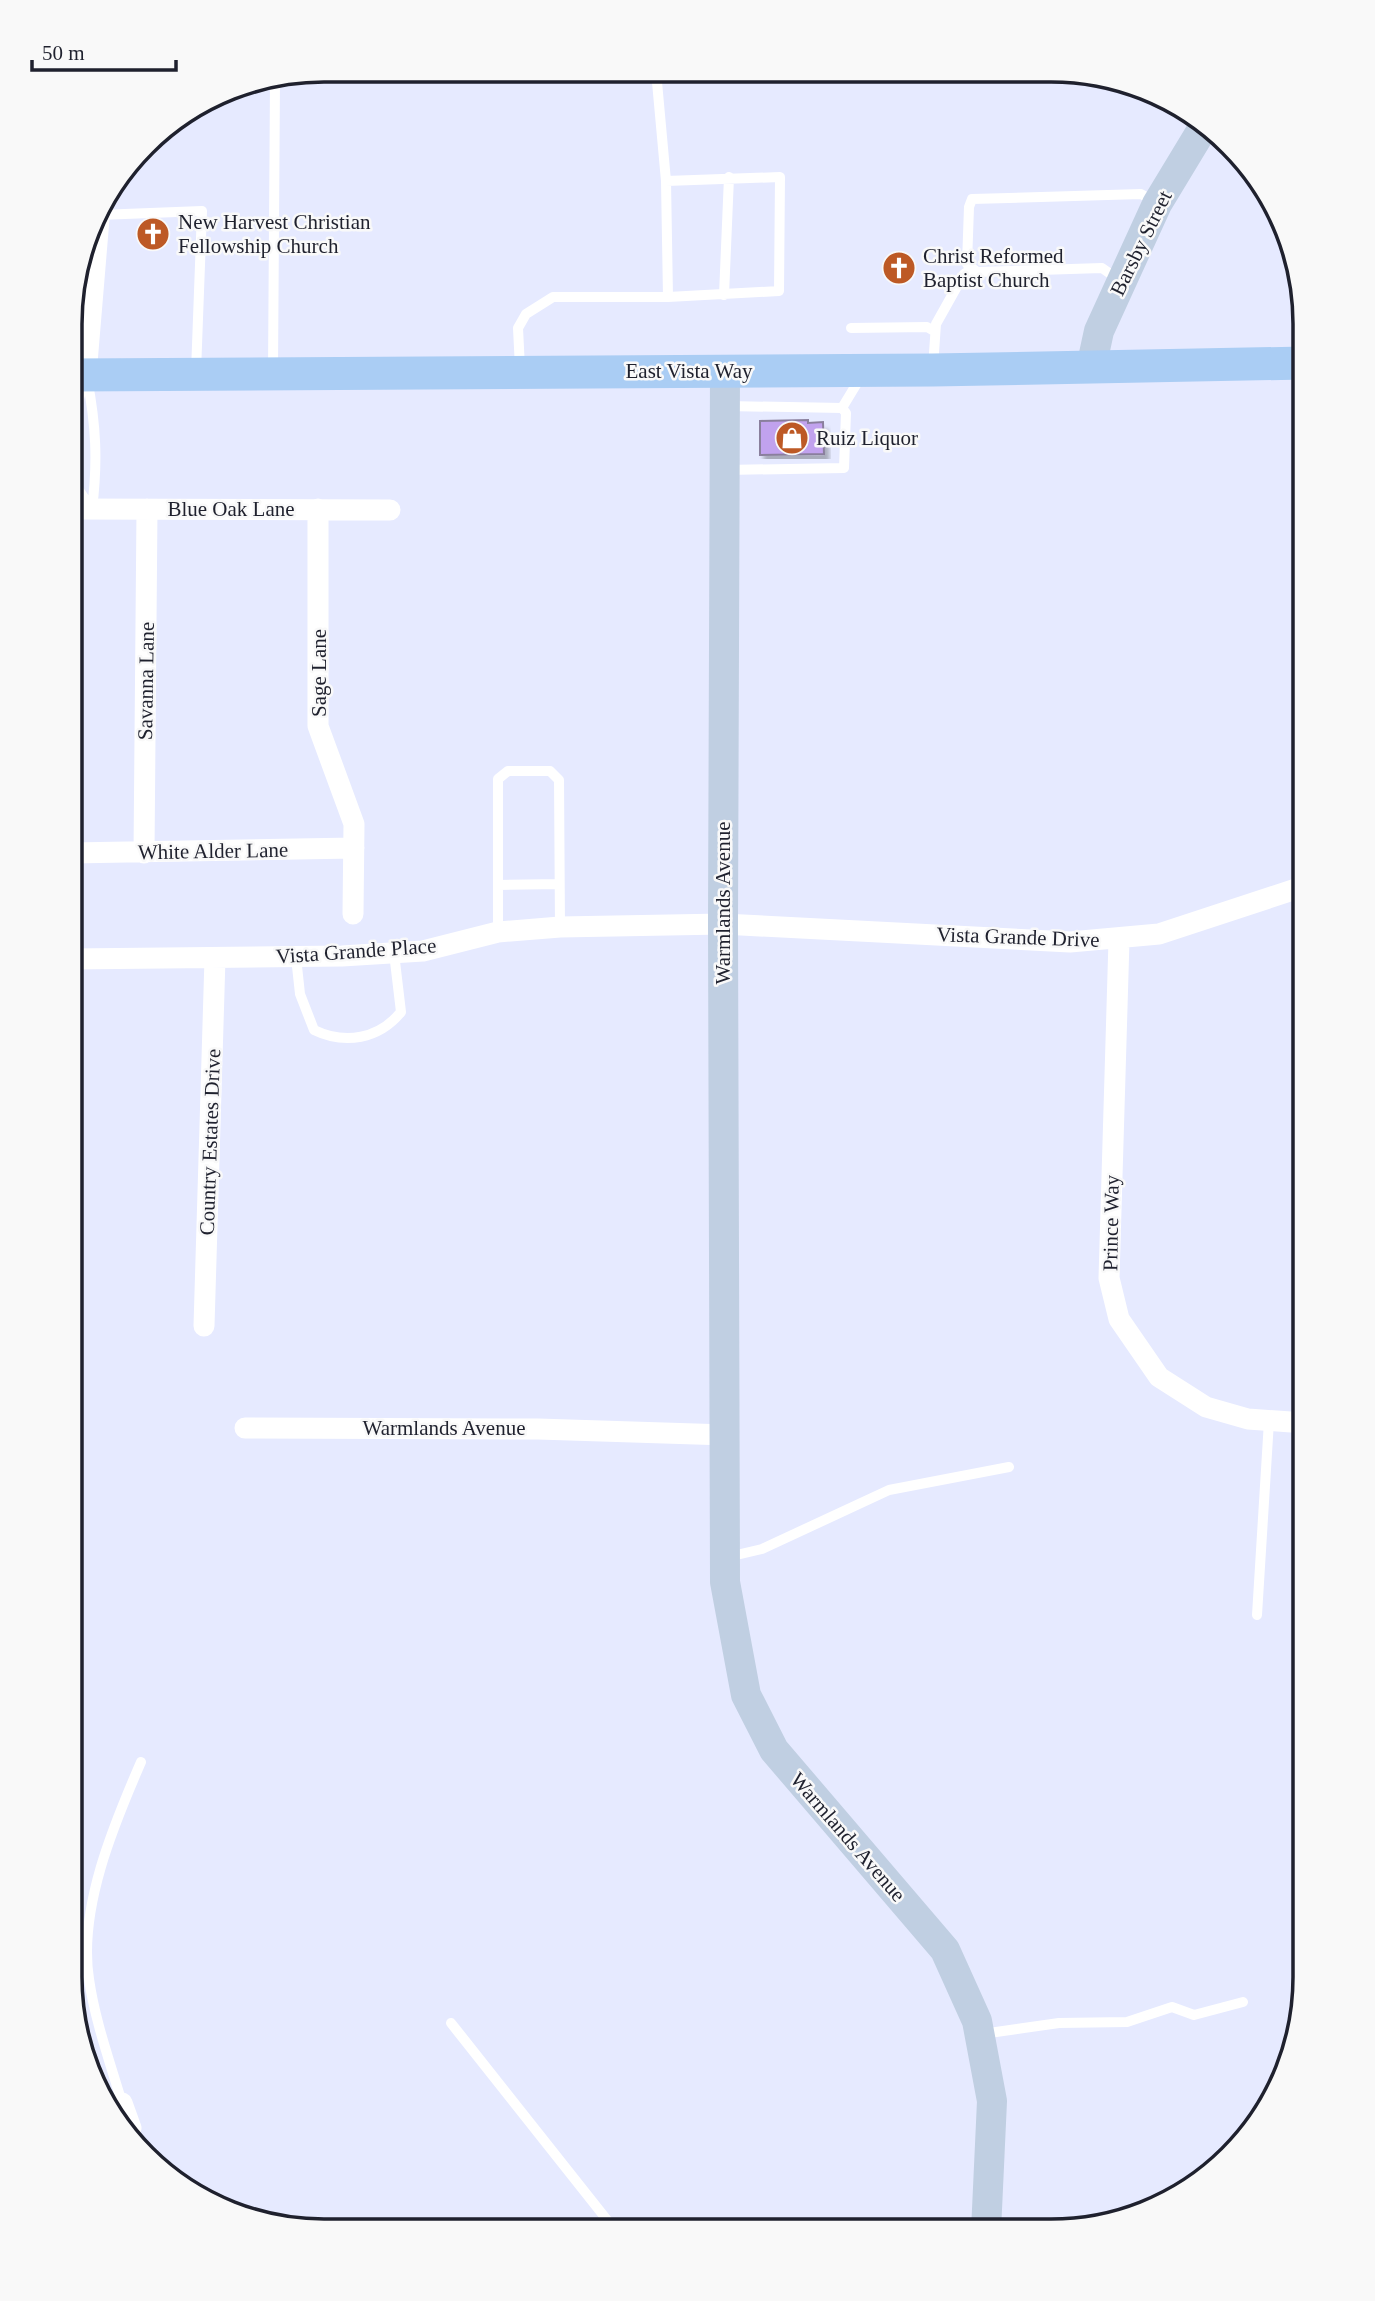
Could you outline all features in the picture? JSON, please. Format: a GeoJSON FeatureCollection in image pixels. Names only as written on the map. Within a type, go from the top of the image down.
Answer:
{"type":"FeatureCollection","features":[{"type":"Feature","properties":{"kind":"main road","name":"East Vista Way"},"geometry":{"type":"LineString","coordinates":[[82,375],[933,370],[1293,363]]}},
{"type":"Feature","properties":{"kind":"street","name":"Barsby Street"},"geometry":{"type":"LineString","coordinates":[[1090,368],[1099,331],[1157,204],[1200,133]]}},
{"type":"Feature","properties":{"kind":"street"},"geometry":{"type":"LineString","coordinates":[[82,350],[94,249]]}},
{"type":"Feature","properties":{"kind":"street","name":"Warmlands Avenue"},"geometry":{"type":"LineString","coordinates":[[725,371],[725,1583],[746,1695],[774,1750],[945,1950],[977,2021],[992,2101],[987,2219]]}},
{"type":"Feature","properties":{"kind":"street","name":"Blue Oak Lane"},"geometry":{"type":"LineString","coordinates":[[82,509],[390,510]]}},
{"type":"Feature","properties":{"kind":"street","name":"Savanna Lane"},"geometry":{"type":"LineString","coordinates":[[144,853],[148,509]]}},
{"type":"Feature","properties":{"kind":"street","name":"Sage Lane"},"geometry":{"type":"LineString","coordinates":[[318,509],[318,726],[354,824],[353,914]]}},
{"type":"Feature","properties":{"kind":"street","name":"White Alder Lane"},"geometry":{"type":"LineString","coordinates":[[82,853],[354,848]]}},
{"type":"Feature","properties":{"kind":"street","name":"Vista Grande Drive"},"geometry":{"type":"LineString","coordinates":[[723,924],[1070,942],[1118,940],[1159,934],[1293,890]]}},
{"type":"Feature","properties":{"kind":"street","name":"Vista Grande Place"},"geometry":{"type":"LineString","coordinates":[[82,959],[296,957],[394,953],[423,951],[498,932],[560,927],[723,924]]}},
{"type":"Feature","properties":{"kind":"street","name":"Prince Way"},"geometry":{"type":"LineString","coordinates":[[1118,940],[1109,1279],[1118,1319],[1159,1377],[1206,1407],[1248,1419],[1292,1422]]}},
{"type":"Feature","properties":{"kind":"street","name":"Country Estates Drive"},"geometry":{"type":"LineString","coordinates":[[204,1325],[215,958]]}},
{"type":"Feature","properties":{"kind":"street","name":"Warmlands Avenue"},"geometry":{"type":"LineString","coordinates":[[246,1428],[538,1429],[727,1435]]}},
{"type":"Feature","properties":{"kind":"street"},"geometry":{"type":"LineString","coordinates":[[122,2103],[127,2116]]}},
{"type":"Feature","properties":{"kind":"lane"},"geometry":{"type":"LineString","coordinates":[[657,82],[666,181],[668,298]]}},
{"type":"Feature","properties":{"kind":"lane"},"geometry":{"type":"LineString","coordinates":[[272,373],[275,87]]}},
{"type":"Feature","properties":{"kind":"lane"},"geometry":{"type":"LineString","coordinates":[[724,295],[729,177]]}},
{"type":"Feature","properties":{"kind":"lane"},"geometry":{"type":"LineString","coordinates":[[520,371],[518,328],[526,314],[553,298],[668,298],[779,291],[780,177],[666,181]]}},
{"type":"Feature","properties":{"kind":"lane"},"geometry":{"type":"LineString","coordinates":[[971,269],[968,252],[969,207],[972,199],[1141,194],[1157,204]]}},
{"type":"Feature","properties":{"kind":"lane"},"geometry":{"type":"LineString","coordinates":[[111,211],[202,211],[196,374]]}},
{"type":"Feature","properties":{"kind":"lane"},"geometry":{"type":"LineString","coordinates":[[971,269],[977,272],[1102,268],[1121,281]]}},
{"type":"Feature","properties":{"kind":"lane"},"geometry":{"type":"LineString","coordinates":[[933,370],[934,331],[964,274],[971,269]]}},
{"type":"Feature","properties":{"kind":"lane"},"geometry":{"type":"LineString","coordinates":[[851,328],[927,327],[934,331]]}},
{"type":"Feature","properties":{"kind":"lane"},"geometry":{"type":"LineString","coordinates":[[842,408],[865,370]]}},
{"type":"Feature","properties":{"kind":"lane"},"geometry":{"type":"LineString","coordinates":[[82,384],[96,428],[97,470],[82,509]]}},
{"type":"Feature","properties":{"kind":"lane"},"geometry":{"type":"LineString","coordinates":[[725,406],[842,408]]}},
{"type":"Feature","properties":{"kind":"lane"},"geometry":{"type":"LineString","coordinates":[[725,470],[844,468],[846,414],[842,408]]}},
{"type":"Feature","properties":{"kind":"lane"},"geometry":{"type":"LineString","coordinates":[[498,932],[498,779],[508,771],[550,771],[559,780],[560,927]]}},
{"type":"Feature","properties":{"kind":"lane"},"geometry":{"type":"LineString","coordinates":[[498,885],[559,884]]}},
{"type":"Feature","properties":{"kind":"lane"},"geometry":{"type":"LineString","coordinates":[[296,957],[300,994],[314,1030],[324,1035],[360,1037],[377,1034],[391,1025],[401,1012],[394,953]]}},
{"type":"Feature","properties":{"kind":"lane"},"geometry":{"type":"LineString","coordinates":[[1257,1615],[1269,1421]]}},
{"type":"Feature","properties":{"kind":"lane"},"geometry":{"type":"LineString","coordinates":[[725,1557],[762,1549],[889,1490],[1009,1467]]}},
{"type":"Feature","properties":{"kind":"lane"},"geometry":{"type":"LineString","coordinates":[[122,2103],[95,2008],[87,1959],[97,1882],[110,1837],[141,1762]]}},
{"type":"Feature","properties":{"kind":"lane"},"geometry":{"type":"LineString","coordinates":[[979,2035],[1059,2023],[1127,2022],[1172,2007],[1194,2015],[1243,2002]]}},
{"type":"Feature","properties":{"kind":"lane"},"geometry":{"type":"LineString","coordinates":[[451,2023],[606,2219]]}},
{"type":"Feature","properties":{"kind":"building","name":"Ruiz Liquor"},"geometry":{"type":"Polygon","coordinates":[[[808,420],[808,423],[823,422],[824,454],[760,455],[760,421],[808,420]]]}},
{"type":"Feature","properties":{"kind":"place","name":"New Harvest Christian Fellowship Church"},"geometry":{"type":"Point","coordinates":[153,234]}},
{"type":"Feature","properties":{"kind":"place","name":"Christ Reformed Baptist Church"},"geometry":{"type":"Point","coordinates":[899,268]}},
{"type":"Feature","properties":{"kind":"place","name":"Ruiz Liquor"},"geometry":{"type":"Point","coordinates":[792,438]}}]}
